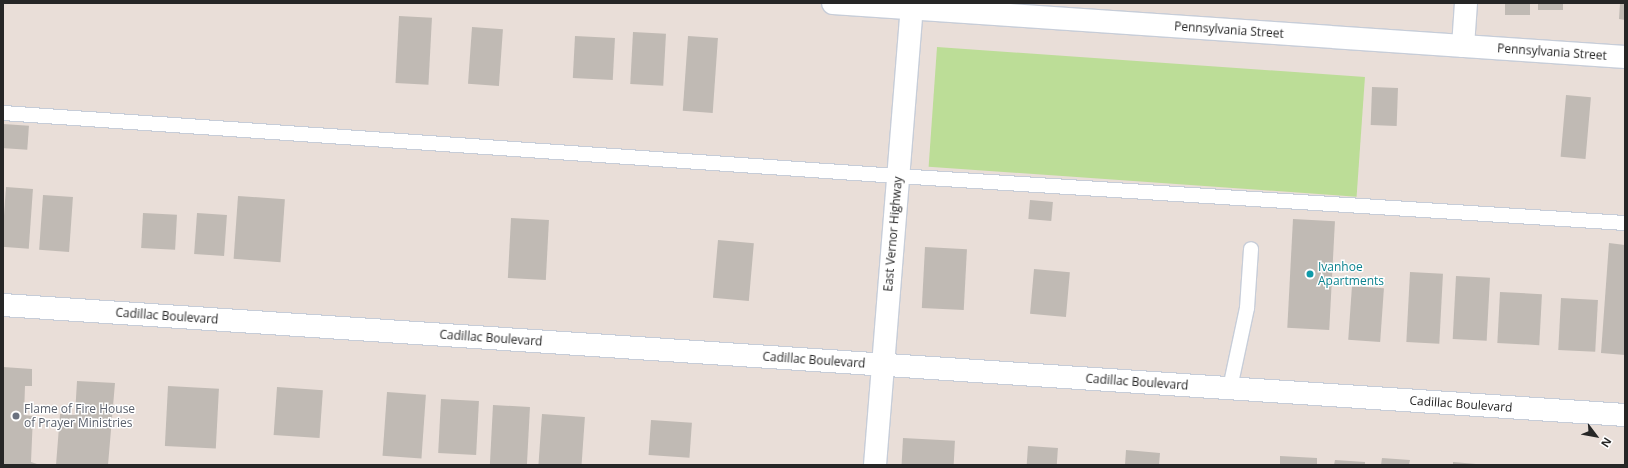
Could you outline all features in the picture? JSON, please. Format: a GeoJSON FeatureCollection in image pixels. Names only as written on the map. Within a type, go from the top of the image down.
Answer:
{"type":"FeatureCollection","features":[{"type":"Feature","properties":{"kind":"street","name":"Pennsylvania Street"},"geometry":{"type":"LineString","coordinates":[[833,3],[912,6],[1463,46],[1625,56]]}},
{"type":"Feature","properties":{"kind":"street"},"geometry":{"type":"LineString","coordinates":[[1463,46],[1466,3]]}},
{"type":"Feature","properties":{"kind":"street","name":"East Vernor Highway"},"geometry":{"type":"LineString","coordinates":[[875,465],[912,6]]}},
{"type":"Feature","properties":{"kind":"street","name":"Cadillac Boulevard"},"geometry":{"type":"LineString","coordinates":[[3,305],[1625,415]]}},
{"type":"Feature","properties":{"kind":"lane"},"geometry":{"type":"LineString","coordinates":[[3,113],[898,176],[1625,223]]}},
{"type":"Feature","properties":{"kind":"lane"},"geometry":{"type":"LineString","coordinates":[[1230,388],[1247,308],[1251,249]]}},
{"type":"Feature","properties":{"kind":"green space"},"geometry":{"type":"Polygon","coordinates":[[[937,47],[1365,77],[1357,197],[929,167],[937,47]]]}},
{"type":"Feature","properties":{"kind":"building"},"geometry":{"type":"Polygon","coordinates":[[[1505,3],[1530,3],[1530,15],[1505,15],[1505,3]]]}},
{"type":"Feature","properties":{"kind":"building"},"geometry":{"type":"Polygon","coordinates":[[[1538,3],[1563,3],[1563,10],[1538,10],[1538,3]]]}},
{"type":"Feature","properties":{"kind":"building"},"geometry":{"type":"Polygon","coordinates":[[[1620,3],[1625,3],[1625,20],[1619,19],[1620,3]]]}},
{"type":"Feature","properties":{"kind":"building"},"geometry":{"type":"Polygon","coordinates":[[[399,16],[432,18],[428,85],[395,83],[399,16]]]}},
{"type":"Feature","properties":{"kind":"building"},"geometry":{"type":"Polygon","coordinates":[[[472,27],[503,29],[499,86],[468,84],[472,27]]]}},
{"type":"Feature","properties":{"kind":"building"},"geometry":{"type":"Polygon","coordinates":[[[633,32],[666,34],[663,86],[630,84],[633,32]]]}},
{"type":"Feature","properties":{"kind":"building"},"geometry":{"type":"Polygon","coordinates":[[[575,36],[615,38],[613,80],[573,78],[575,36]]]}},
{"type":"Feature","properties":{"kind":"building"},"geometry":{"type":"Polygon","coordinates":[[[688,36],[718,38],[713,113],[683,111],[688,36]]]}},
{"type":"Feature","properties":{"kind":"building"},"geometry":{"type":"Polygon","coordinates":[[[1372,87],[1398,88],[1397,126],[1371,125],[1372,87]]]}},
{"type":"Feature","properties":{"kind":"building"},"geometry":{"type":"Polygon","coordinates":[[[1566,95],[1591,97],[1586,159],[1561,157],[1566,95]]]}},
{"type":"Feature","properties":{"kind":"building"},"geometry":{"type":"Polygon","coordinates":[[[3,124],[29,126],[27,150],[3,148],[3,124]]]}},
{"type":"Feature","properties":{"kind":"building"},"geometry":{"type":"Polygon","coordinates":[[[6,187],[33,189],[29,249],[3,247],[6,187]]]}},
{"type":"Feature","properties":{"kind":"building"},"geometry":{"type":"Polygon","coordinates":[[[43,195],[73,197],[69,252],[39,250],[43,195]]]}},
{"type":"Feature","properties":{"kind":"building"},"geometry":{"type":"Polygon","coordinates":[[[238,196],[285,199],[280,262],[234,259],[238,196]]]}},
{"type":"Feature","properties":{"kind":"building"},"geometry":{"type":"Polygon","coordinates":[[[1030,200],[1053,202],[1051,221],[1028,219],[1030,200]]]}},
{"type":"Feature","properties":{"kind":"building"},"geometry":{"type":"Polygon","coordinates":[[[143,213],[177,215],[175,250],[141,248],[143,213]]]}},
{"type":"Feature","properties":{"kind":"building"},"geometry":{"type":"Polygon","coordinates":[[[197,213],[227,215],[224,256],[194,254],[197,213]]]}},
{"type":"Feature","properties":{"kind":"building"},"geometry":{"type":"Polygon","coordinates":[[[511,218],[549,220],[546,280],[508,278],[511,218]]]}},
{"type":"Feature","properties":{"kind":"building","name":"Ivanhoe Apartments"},"geometry":{"type":"Polygon","coordinates":[[[1293,219],[1335,221],[1329,330],[1287,328],[1293,219]]]}},
{"type":"Feature","properties":{"kind":"building"},"geometry":{"type":"Polygon","coordinates":[[[718,240],[754,243],[749,301],[713,298],[718,240]]]}},
{"type":"Feature","properties":{"kind":"building"},"geometry":{"type":"Polygon","coordinates":[[[1609,243],[1625,245],[1625,355],[1601,353],[1609,243]]]}},
{"type":"Feature","properties":{"kind":"building"},"geometry":{"type":"Polygon","coordinates":[[[925,247],[967,249],[964,310],[922,308],[925,247]]]}},
{"type":"Feature","properties":{"kind":"building"},"geometry":{"type":"Polygon","coordinates":[[[1034,269],[1070,272],[1066,317],[1030,314],[1034,269]]]}},
{"type":"Feature","properties":{"kind":"building"},"geometry":{"type":"Polygon","coordinates":[[[1410,272],[1443,274],[1439,344],[1406,342],[1410,272]]]}},
{"type":"Feature","properties":{"kind":"building"},"geometry":{"type":"Polygon","coordinates":[[[1456,276],[1490,278],[1487,341],[1453,339],[1456,276]]]}},
{"type":"Feature","properties":{"kind":"building"},"geometry":{"type":"Polygon","coordinates":[[[1352,286],[1384,288],[1380,342],[1348,340],[1352,286]]]}},
{"type":"Feature","properties":{"kind":"building"},"geometry":{"type":"Polygon","coordinates":[[[1500,292],[1542,294],[1539,345],[1497,343],[1500,292]]]}},
{"type":"Feature","properties":{"kind":"building"},"geometry":{"type":"Polygon","coordinates":[[[1561,298],[1598,300],[1595,352],[1558,350],[1561,298]]]}},
{"type":"Feature","properties":{"kind":"building","name":"Flame of Fire House of Prayer Ministries"},"geometry":{"type":"Polygon","coordinates":[[[3,367],[32,369],[32,386],[25,386],[24,415],[33,416],[31,462],[40,465],[3,465],[3,367]]]}},
{"type":"Feature","properties":{"kind":"building"},"geometry":{"type":"Polygon","coordinates":[[[77,381],[115,383],[108,465],[56,465],[60,414],[75,415],[77,381]]]}},
{"type":"Feature","properties":{"kind":"building"},"geometry":{"type":"Polygon","coordinates":[[[168,386],[219,389],[216,449],[165,446],[168,386]]]}},
{"type":"Feature","properties":{"kind":"building"},"geometry":{"type":"Polygon","coordinates":[[[277,387],[323,390],[320,438],[274,435],[277,387]]]}},
{"type":"Feature","properties":{"kind":"building"},"geometry":{"type":"Polygon","coordinates":[[[387,392],[426,395],[421,459],[383,456],[387,392]]]}},
{"type":"Feature","properties":{"kind":"building"},"geometry":{"type":"Polygon","coordinates":[[[441,399],[479,401],[476,455],[438,453],[441,399]]]}},
{"type":"Feature","properties":{"kind":"building"},"geometry":{"type":"Polygon","coordinates":[[[493,405],[530,407],[527,465],[490,465],[493,405]]]}},
{"type":"Feature","properties":{"kind":"building"},"geometry":{"type":"Polygon","coordinates":[[[542,414],[585,417],[582,465],[538,465],[542,414]]]}},
{"type":"Feature","properties":{"kind":"building"},"geometry":{"type":"Polygon","coordinates":[[[651,420],[692,423],[689,458],[649,455],[651,420]]]}},
{"type":"Feature","properties":{"kind":"building"},"geometry":{"type":"Polygon","coordinates":[[[903,438],[955,441],[954,465],[902,465],[903,438]]]}},
{"type":"Feature","properties":{"kind":"building"},"geometry":{"type":"Polygon","coordinates":[[[1028,446],[1058,448],[1057,465],[1027,465],[1028,446]]]}},
{"type":"Feature","properties":{"kind":"building"},"geometry":{"type":"Polygon","coordinates":[[[1126,450],[1160,453],[1159,465],[1125,465],[1126,450]]]}},
{"type":"Feature","properties":{"kind":"building"},"geometry":{"type":"Polygon","coordinates":[[[1280,456],[1317,458],[1317,465],[1280,465],[1280,456]]]}},
{"type":"Feature","properties":{"kind":"building"},"geometry":{"type":"Polygon","coordinates":[[[1382,458],[1410,460],[1409,465],[1381,465],[1382,458]]]}},
{"type":"Feature","properties":{"kind":"building"},"geometry":{"type":"Polygon","coordinates":[[[1335,460],[1365,462],[1365,465],[1334,465],[1335,460]]]}},
{"type":"Feature","properties":{"kind":"building"},"geometry":{"type":"Polygon","coordinates":[[[1453,462],[1476,464],[1476,465],[1453,465],[1453,462]]]}},
{"type":"Feature","properties":{"kind":"place","name":"Ivanhoe Apartments"},"geometry":{"type":"Point","coordinates":[1310,274]}},
{"type":"Feature","properties":{"kind":"place","name":"Flame of Fire House of Prayer Ministries"},"geometry":{"type":"Point","coordinates":[16,416]}}]}
